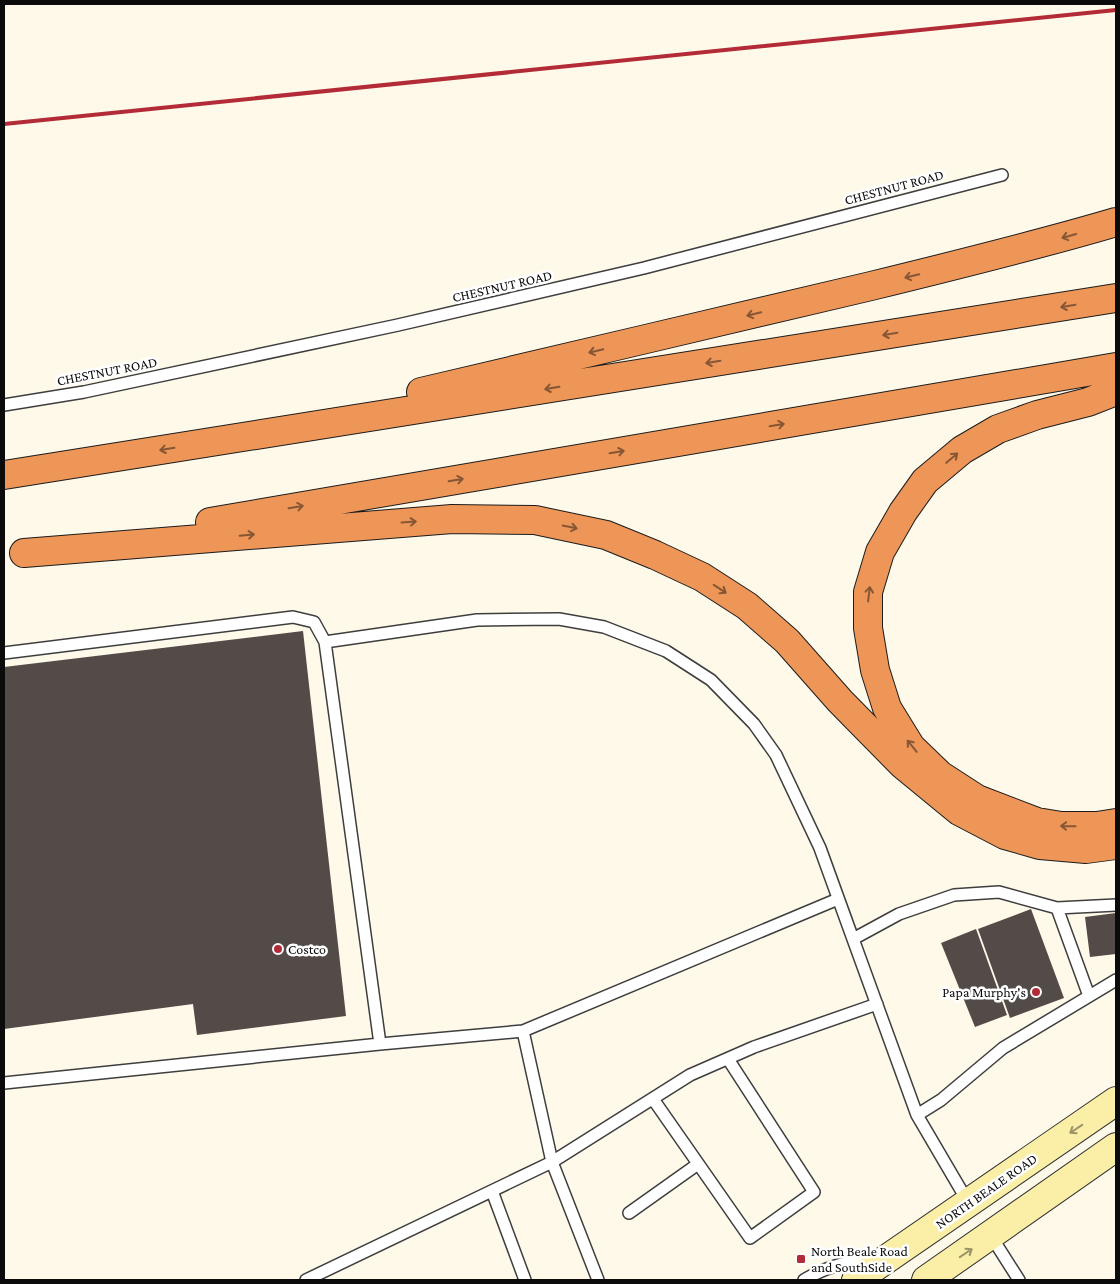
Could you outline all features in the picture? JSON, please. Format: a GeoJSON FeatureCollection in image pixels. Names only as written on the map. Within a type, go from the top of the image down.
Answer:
{"type":"FeatureCollection","features":[{"type":"Feature","properties":{"kind":"highway"},"geometry":{"type":"LineString","coordinates":[[215,442],[701,327],[1062,238],[1116,222]]}},
{"type":"Feature","properties":{"kind":"highway"},"geometry":{"type":"LineString","coordinates":[[4,475],[1116,298]]}},
{"type":"Feature","properties":{"kind":"highway"},"geometry":{"type":"LineString","coordinates":[[14,555],[1116,367]]}},
{"type":"Feature","properties":{"kind":"highway"},"geometry":{"type":"LineString","coordinates":[[1116,391],[1088,402],[1037,415],[998,429],[962,450],[925,481],[903,512],[880,552],[868,592],[868,628],[874,670],[886,708],[911,747],[940,775],[976,799],[1037,822],[1061,826],[1097,826],[1116,823]]}},
{"type":"Feature","properties":{"kind":"highway"},"geometry":{"type":"LineString","coordinates":[[14,555],[452,519],[535,520],[606,535],[702,577],[747,606],[787,640],[840,701],[903,765],[959,811],[1006,835],[1040,845],[1086,849],[1116,845]]}},
{"type":"Feature","properties":{"kind":"main road","name":"NORTH BEALE ROAD"},"geometry":{"type":"LineString","coordinates":[[856,1280],[1116,1101]]}},
{"type":"Feature","properties":{"kind":"main road"},"geometry":{"type":"LineString","coordinates":[[926,1280],[1116,1147]]}},
{"type":"Feature","properties":{"kind":"lane","name":"CHESTNUT ROAD"},"geometry":{"type":"LineString","coordinates":[[4,404],[84,392],[408,323],[644,268],[1002,175]]}},
{"type":"Feature","properties":{"kind":"lane"},"geometry":{"type":"LineString","coordinates":[[4,653],[292,617],[314,622],[325,642],[380,1044]]}},
{"type":"Feature","properties":{"kind":"lane"},"geometry":{"type":"LineString","coordinates":[[325,642],[477,620],[559,618],[604,627],[666,651],[711,680],[754,724],[776,755],[820,848],[916,1115],[968,1202]]}},
{"type":"Feature","properties":{"kind":"lane"},"geometry":{"type":"LineString","coordinates":[[853,939],[899,914],[954,895],[999,892],[1057,908],[1116,905]]}},
{"type":"Feature","properties":{"kind":"lane"},"geometry":{"type":"LineString","coordinates":[[4,1083],[523,1031],[838,899]]}},
{"type":"Feature","properties":{"kind":"lane"},"geometry":{"type":"LineString","coordinates":[[1057,908],[1089,996]]}},
{"type":"Feature","properties":{"kind":"lane"},"geometry":{"type":"LineString","coordinates":[[916,1115],[941,1100],[1004,1048],[1116,980]]}},
{"type":"Feature","properties":{"kind":"lane"},"geometry":{"type":"LineString","coordinates":[[306,1280],[552,1162],[690,1075],[754,1047],[877,1004]]}},
{"type":"Feature","properties":{"kind":"lane"},"geometry":{"type":"LineString","coordinates":[[523,1031],[552,1162],[598,1280]]}},
{"type":"Feature","properties":{"kind":"lane"},"geometry":{"type":"LineString","coordinates":[[653,1098],[750,1238],[814,1192],[728,1058]]}},
{"type":"Feature","properties":{"kind":"lane"},"geometry":{"type":"LineString","coordinates":[[629,1213],[698,1164]]}},
{"type":"Feature","properties":{"kind":"lane"},"geometry":{"type":"LineString","coordinates":[[492,1191],[525,1280]]}},
{"type":"Feature","properties":{"kind":"lane"},"geometry":{"type":"LineString","coordinates":[[991,1236],[1019,1280]]}},
{"type":"Feature","properties":{"kind":"lane"},"geometry":{"type":"LineString","coordinates":[[804,1280],[827,1268],[859,1260],[892,1256]]}},
{"type":"Feature","properties":{"kind":"building"},"geometry":{"type":"Polygon","coordinates":[[[303,631],[346,1016],[197,1035],[193,1004],[4,1029],[4,667],[303,631]]]}},
{"type":"Feature","properties":{"kind":"building"},"geometry":{"type":"Polygon","coordinates":[[[1031,909],[1064,998],[1010,1018],[978,929],[1031,909]]]}},
{"type":"Feature","properties":{"kind":"building"},"geometry":{"type":"Polygon","coordinates":[[[1116,913],[1116,954],[1090,957],[1085,917],[1116,913]]]}},
{"type":"Feature","properties":{"kind":"building"},"geometry":{"type":"Polygon","coordinates":[[[976,929],[1007,1015],[975,1027],[941,943],[976,929]]]}},
{"type":"Feature","properties":{"kind":"railway"},"geometry":{"type":"LineString","coordinates":[[4,124],[1116,10]]}},
{"type":"Feature","properties":{"kind":"place","name":"Costco"},"geometry":{"type":"Point","coordinates":[278,949]}},
{"type":"Feature","properties":{"kind":"place","name":"Papa Murphy's"},"geometry":{"type":"Point","coordinates":[1036,992]}},
{"type":"Feature","properties":{"kind":"place","name":"North Beale Road and SouthSide"},"geometry":{"type":"Point","coordinates":[801,1259]}}]}
